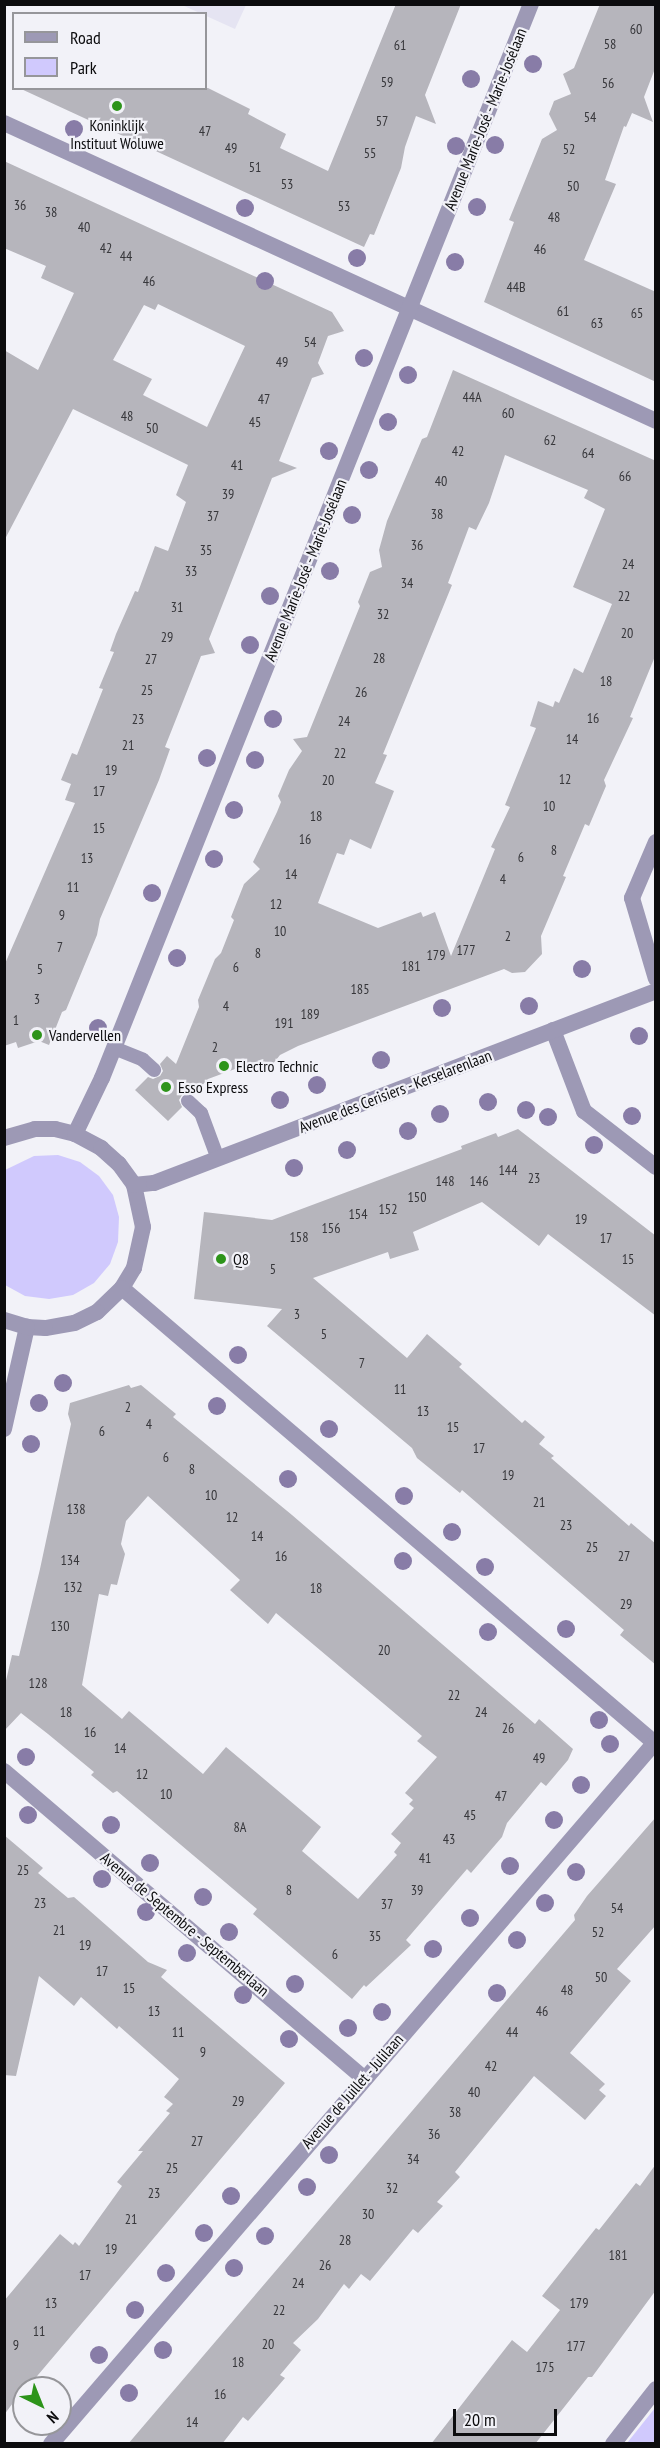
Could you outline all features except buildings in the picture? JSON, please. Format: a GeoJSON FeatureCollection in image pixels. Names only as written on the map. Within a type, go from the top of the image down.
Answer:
{"type":"FeatureCollection","features":[{"type":"Feature","properties":{"kind":"street","name":"Avenue Marie-José - Marie-Josélaan"},"geometry":{"type":"LineString","coordinates":[[75,1134],[114,1048],[531,4]]}},
{"type":"Feature","properties":{"kind":"street"},"geometry":{"type":"LineString","coordinates":[[4,123],[656,421]]}},
{"type":"Feature","properties":{"kind":"street"},"geometry":{"type":"LineString","coordinates":[[656,842],[632,898],[656,979]]}},
{"type":"Feature","properties":{"kind":"street","name":"Avenue des Cerisiers - Kerselarenlaan"},"geometry":{"type":"LineString","coordinates":[[134,1185],[154,1183],[656,992]]}},
{"type":"Feature","properties":{"kind":"street"},"geometry":{"type":"LineString","coordinates":[[553,1030],[584,1111],[656,1167]]}},
{"type":"Feature","properties":{"kind":"street"},"geometry":{"type":"LineString","coordinates":[[4,1138],[35,1129],[55,1130],[75,1134],[101,1148],[119,1164],[134,1185],[143,1227],[134,1268],[122,1288],[97,1312],[75,1323],[45,1328],[27,1327],[4,1320]]}},
{"type":"Feature","properties":{"kind":"street"},"geometry":{"type":"LineString","coordinates":[[122,1288],[655,1743]]}},
{"type":"Feature","properties":{"kind":"street"},"geometry":{"type":"LineString","coordinates":[[4,1429],[27,1327]]}},
{"type":"Feature","properties":{"kind":"street","name":"Avenue de Juillet - Julilaan"},"geometry":{"type":"LineString","coordinates":[[51,2444],[655,1743]]}},
{"type":"Feature","properties":{"kind":"street","name":"Avenue de Septembre - Septemberlaan"},"geometry":{"type":"LineString","coordinates":[[4,1771],[364,2078]]}},
{"type":"Feature","properties":{"kind":"street"},"geometry":{"type":"LineString","coordinates":[[613,2444],[656,2389]]}},
{"type":"Feature","properties":{"kind":"lane"},"geometry":{"type":"LineString","coordinates":[[114,1048],[143,1060],[154,1070]]}},
{"type":"Feature","properties":{"kind":"lane"},"geometry":{"type":"LineString","coordinates":[[188,1101],[201,1113],[218,1159]]}},
{"type":"Feature","properties":{"kind":"shaded area"},"geometry":{"type":"Polygon","coordinates":[[[182,5],[246,5],[235,29],[207,16],[207,12],[197,12],[182,5]]]}},
{"type":"Feature","properties":{"kind":"green space"},"geometry":{"type":"Polygon","coordinates":[[[58,1155],[80,1162],[99,1176],[113,1195],[119,1217],[118,1242],[110,1264],[94,1283],[73,1295],[49,1299],[25,1296],[5,1285],[5,1170],[34,1156],[58,1155]]]}},
{"type":"Feature","properties":{"kind":"green space"},"geometry":{"type":"Polygon","coordinates":[[[655,2408],[655,2443],[627,2443],[655,2408]]]}},
{"type":"Feature","properties":{"kind":"place","name":"Koninklijk Instituut Woluwe"},"geometry":{"type":"Point","coordinates":[117,106]}},
{"type":"Feature","properties":{"kind":"place","name":"Vandervellen"},"geometry":{"type":"Point","coordinates":[37,1035]}},
{"type":"Feature","properties":{"kind":"place","name":"Electro Technic"},"geometry":{"type":"Point","coordinates":[224,1066]}},
{"type":"Feature","properties":{"kind":"place","name":"Esso Express"},"geometry":{"type":"Point","coordinates":[166,1087]}},
{"type":"Feature","properties":{"kind":"place","name":"Q8"},"geometry":{"type":"Point","coordinates":[221,1259]}}]}
